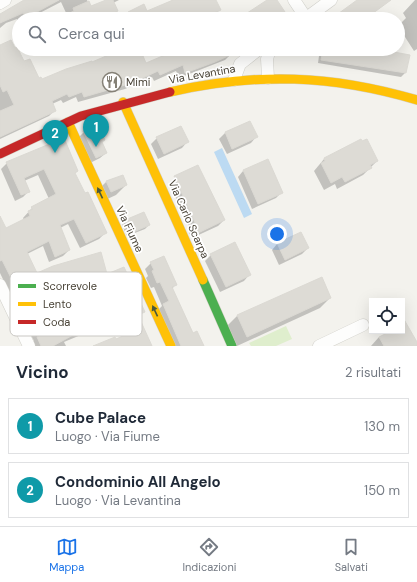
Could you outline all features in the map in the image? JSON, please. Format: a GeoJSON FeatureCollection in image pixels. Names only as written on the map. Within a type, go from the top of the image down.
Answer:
{"type":"FeatureCollection","features":[{"type":"Feature","properties":{"kind":"street"},"geometry":{"type":"LineString","coordinates":[[0,3],[5,0]]}},
{"type":"Feature","properties":{"kind":"street"},"geometry":{"type":"LineString","coordinates":[[294,0],[301,12]]}},
{"type":"Feature","properties":{"kind":"street"},"geometry":{"type":"LineString","coordinates":[[315,12],[331,0]]}},
{"type":"Feature","properties":{"kind":"street"},"geometry":{"type":"LineString","coordinates":[[234,80],[240,64],[251,56]]}},
{"type":"Feature","properties":{"kind":"street"},"geometry":{"type":"LineString","coordinates":[[268,78],[267,64],[269,56]]}},
{"type":"Feature","properties":{"kind":"street","name":"Via Levantina"},"geometry":{"type":"LineString","coordinates":[[0,154],[68,122],[123,102],[234,80],[313,78],[363,84],[417,100]]}},
{"type":"Feature","properties":{"kind":"street","name":"Via Carlo Scarpa"},"geometry":{"type":"LineString","coordinates":[[123,102],[232,346]]}},
{"type":"Feature","properties":{"kind":"street","name":"Via Fiume"},"geometry":{"type":"LineString","coordinates":[[68,122],[137,272]]}},
{"type":"Feature","properties":{"kind":"street","name":"Via Fiume"},"geometry":{"type":"LineString","coordinates":[[142,283],[171,346]]}},
{"type":"Feature","properties":{"kind":"street"},"geometry":{"type":"LineString","coordinates":[[0,285],[10,306]]}},
{"type":"Feature","properties":{"kind":"street"},"geometry":{"type":"LineString","coordinates":[[319,346],[363,324]]}},
{"type":"Feature","properties":{"kind":"street"},"geometry":{"type":"LineString","coordinates":[[24,336],[29,346]]}},
{"type":"Feature","properties":{"kind":"green space"},"geometry":{"type":"Polygon","coordinates":[[[286,326],[292,339],[276,346],[251,346],[249,343],[286,326]]]}},
{"type":"Feature","properties":{"kind":"water"},"geometry":{"type":"Polygon","coordinates":[[[222,148],[252,214],[244,218],[214,152],[222,148]]]}},
{"type":"Feature","properties":{"kind":"building"},"geometry":{"type":"Polygon","coordinates":[[[24,0],[59,0],[37,12],[12,12],[12,18],[0,23],[0,14],[24,0]]]}},
{"type":"Feature","properties":{"kind":"building"},"geometry":{"type":"Polygon","coordinates":[[[106,0],[113,0],[118,11],[72,12],[74,11],[73,8],[89,1],[91,6],[106,0]]]}},
{"type":"Feature","properties":{"kind":"building"},"geometry":{"type":"Polygon","coordinates":[[[173,0],[216,0],[221,10],[217,12],[128,12],[144,4],[147,11],[173,0]]]}},
{"type":"Feature","properties":{"kind":"building"},"geometry":{"type":"Polygon","coordinates":[[[267,0],[277,0],[285,12],[249,12],[267,0]]]}},
{"type":"Feature","properties":{"kind":"building"},"geometry":{"type":"Polygon","coordinates":[[[357,0],[391,0],[375,12],[341,12],[357,0]]]}},
{"type":"Feature","properties":{"kind":"building"},"geometry":{"type":"Polygon","coordinates":[[[11,40],[12,56],[22,56],[24,61],[30,59],[39,78],[41,77],[42,79],[66,69],[92,62],[106,56],[143,56],[146,63],[162,56],[228,56],[185,73],[183,65],[160,75],[158,71],[132,83],[84,97],[82,92],[69,97],[67,94],[52,101],[56,111],[0,137],[0,111],[14,105],[7,90],[3,92],[0,85],[0,45],[11,40]]]}},
{"type":"Feature","properties":{"kind":"building"},"geometry":{"type":"Polygon","coordinates":[[[410,55],[406,73],[321,60],[322,56],[410,55]]]}},
{"type":"Feature","properties":{"kind":"building"},"geometry":{"type":"Polygon","coordinates":[[[250,121],[258,137],[232,149],[225,132],[250,121]]]}},
{"type":"Feature","properties":{"kind":"building"},"geometry":{"type":"Polygon","coordinates":[[[97,124],[105,140],[102,142],[107,153],[96,158],[83,131],[97,124]]]}},
{"type":"Feature","properties":{"kind":"building"},"geometry":{"type":"Polygon","coordinates":[[[181,126],[189,142],[164,154],[156,137],[181,126]]]}},
{"type":"Feature","properties":{"kind":"building"},"geometry":{"type":"Polygon","coordinates":[[[64,138],[78,171],[75,173],[85,193],[88,192],[107,233],[86,243],[74,219],[60,225],[70,250],[55,257],[49,241],[27,252],[37,272],[10,272],[10,277],[2,260],[0,261],[0,216],[6,228],[30,216],[28,211],[33,209],[31,207],[56,194],[44,169],[24,178],[30,192],[21,195],[6,162],[64,138]]]}},
{"type":"Feature","properties":{"kind":"building"},"geometry":{"type":"Polygon","coordinates":[[[361,139],[362,141],[367,139],[378,161],[370,165],[372,168],[345,182],[342,177],[331,183],[321,163],[325,161],[324,158],[361,139]]]}},
{"type":"Feature","properties":{"kind":"building"},"geometry":{"type":"Polygon","coordinates":[[[268,159],[283,193],[258,204],[243,170],[268,159]]]}},
{"type":"Feature","properties":{"kind":"building"},"geometry":{"type":"Polygon","coordinates":[[[198,165],[225,220],[198,233],[194,226],[196,225],[174,176],[198,165]]]}},
{"type":"Feature","properties":{"kind":"building"},"geometry":{"type":"Polygon","coordinates":[[[123,175],[127,185],[111,192],[106,181],[123,175]]]}},
{"type":"Feature","properties":{"kind":"building"},"geometry":{"type":"Polygon","coordinates":[[[144,212],[150,225],[131,233],[125,220],[144,212]]]}},
{"type":"Feature","properties":{"kind":"building"},"geometry":{"type":"Polygon","coordinates":[[[301,232],[309,248],[285,260],[277,243],[301,232]]]}},
{"type":"Feature","properties":{"kind":"building"},"geometry":{"type":"Polygon","coordinates":[[[235,242],[251,275],[226,287],[210,254],[235,242]]]}},
{"type":"Feature","properties":{"kind":"building"},"geometry":{"type":"Polygon","coordinates":[[[101,252],[106,272],[39,272],[53,266],[101,252]]]}},
{"type":"Feature","properties":{"kind":"building"},"geometry":{"type":"Polygon","coordinates":[[[164,256],[177,285],[172,287],[193,333],[197,331],[204,346],[181,346],[163,304],[169,301],[160,282],[157,283],[152,271],[154,270],[150,262],[164,256]]]}},
{"type":"Feature","properties":{"kind":"building"},"geometry":{"type":"Polygon","coordinates":[[[124,267],[126,272],[112,272],[124,267]]]}},
{"type":"Feature","properties":{"kind":"building"},"geometry":{"type":"Polygon","coordinates":[[[322,277],[331,298],[247,337],[237,315],[322,277]]]}},
{"type":"Feature","properties":{"kind":"building"},"geometry":{"type":"Polygon","coordinates":[[[142,306],[145,312],[142,313],[142,306]]]}},
{"type":"Feature","properties":{"kind":"building"},"geometry":{"type":"Polygon","coordinates":[[[405,321],[417,342],[417,346],[384,346],[379,337],[385,334],[405,334],[405,321]]]}},
{"type":"Feature","properties":{"kind":"building"},"geometry":{"type":"Polygon","coordinates":[[[142,324],[152,346],[93,346],[115,337],[116,339],[123,336],[142,336],[142,324]]]}},
{"type":"Feature","properties":{"kind":"building"},"geometry":{"type":"Polygon","coordinates":[[[71,336],[53,346],[41,346],[37,337],[71,336]]]}},
{"type":"Feature","properties":{"kind":"traffic: fast"},"geometry":{"type":"LineString","coordinates":[[203,280],[232,346]]}},
{"type":"Feature","properties":{"kind":"traffic: slow"},"geometry":{"type":"LineString","coordinates":[[170,92],[233,81],[294,79],[355,85],[417,100]]}},
{"type":"Feature","properties":{"kind":"traffic: slow"},"geometry":{"type":"LineString","coordinates":[[123,102],[203,280]]}},
{"type":"Feature","properties":{"kind":"traffic: slow"},"geometry":{"type":"LineString","coordinates":[[68,122],[137,272]]}},
{"type":"Feature","properties":{"kind":"traffic: slow"},"geometry":{"type":"LineString","coordinates":[[142,283],[171,346]]}},
{"type":"Feature","properties":{"kind":"traffic: jam"},"geometry":{"type":"LineString","coordinates":[[0,154],[81,116],[170,92]]}},
{"type":"Feature","properties":{"kind":"place","name":"Mimi"},"geometry":{"type":"Point","coordinates":[112,82]}},
{"type":"Feature","properties":{"kind":"place","name":"Cube Palace"},"geometry":{"type":"Point","coordinates":[96,147]}},
{"type":"Feature","properties":{"kind":"place","name":"Condominio All Angelo"},"geometry":{"type":"Point","coordinates":[55,153]}}]}
